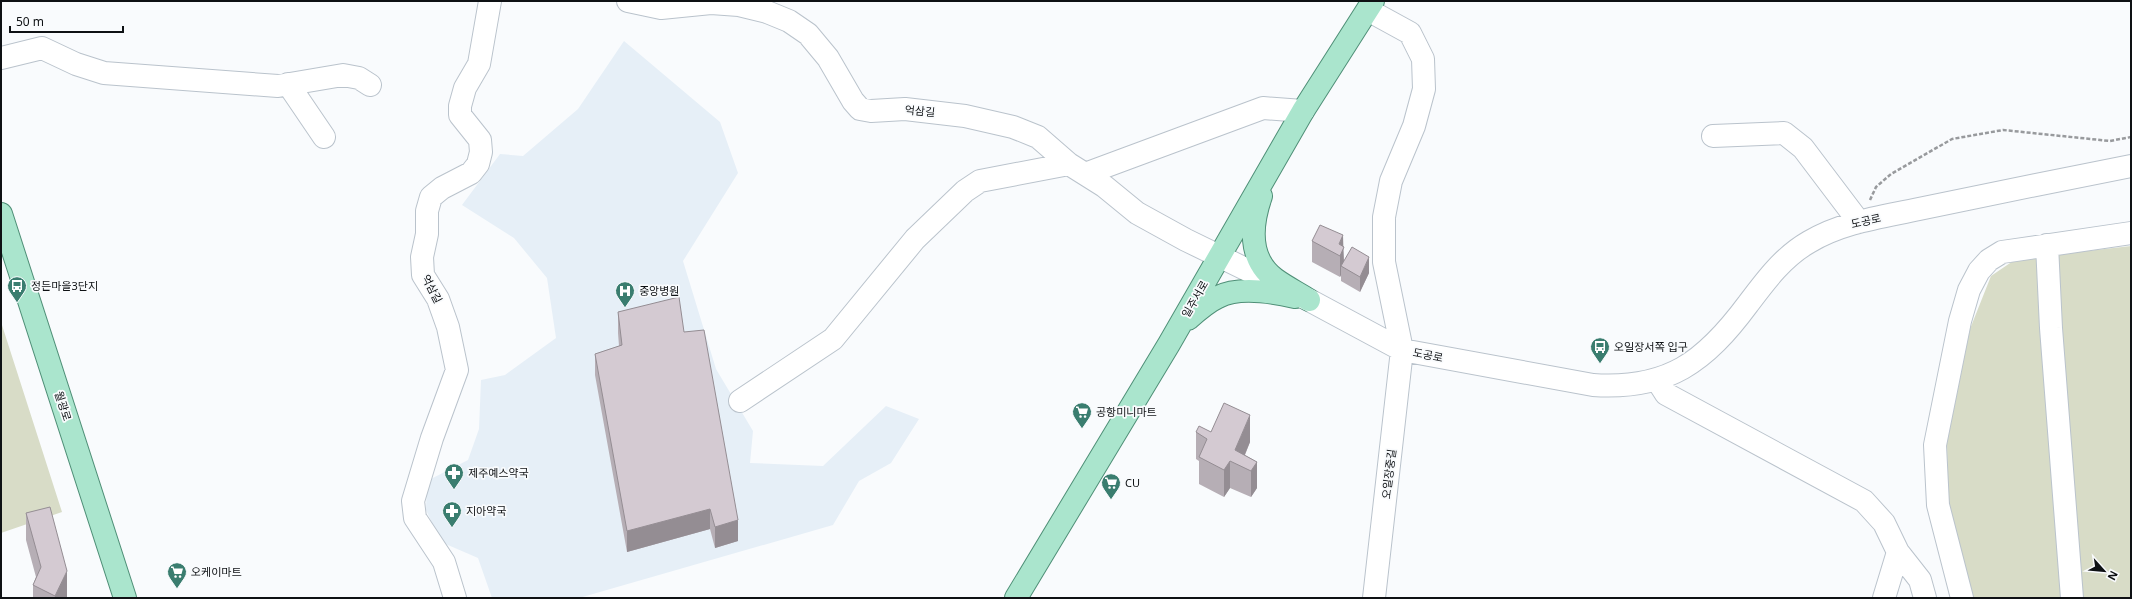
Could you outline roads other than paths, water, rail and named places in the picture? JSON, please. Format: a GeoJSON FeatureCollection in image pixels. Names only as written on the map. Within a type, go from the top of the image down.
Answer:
{"type":"FeatureCollection","features":[{"type":"Feature","properties":{"kind":"main road","name":"일주서로"},"geometry":{"type":"LineString","coordinates":[[1016,598],[1169,344],[1303,111],[1370,5]]}},
{"type":"Feature","properties":{"kind":"main road"},"geometry":{"type":"LineString","coordinates":[[1272,163],[1257,210],[1254,230],[1255,251],[1262,264],[1274,278],[1309,300]]}},
{"type":"Feature","properties":{"kind":"main road","name":"월광로"},"geometry":{"type":"LineString","coordinates":[[1,214],[125,598]]}},
{"type":"Feature","properties":{"kind":"main road"},"geometry":{"type":"LineString","coordinates":[[1169,344],[1185,321],[1219,296],[1240,292],[1268,291],[1309,300]]}},
{"type":"Feature","properties":{"kind":"street","name":"억삼길"},"geometry":{"type":"LineString","coordinates":[[455,598],[444,562],[415,518],[413,501],[432,438],[457,370],[448,327],[438,299],[423,275],[422,257],[427,234],[427,210],[431,197],[442,188],[471,173],[478,164],[481,152],[480,140],[460,115],[460,106],[465,88],[479,64],[490,1]]}},
{"type":"Feature","properties":{"kind":"street","name":"억삼길"},"geometry":{"type":"LineString","coordinates":[[628,1],[661,8],[712,3],[732,4],[767,12],[789,22],[808,34],[828,58],[853,101],[860,109],[871,111],[905,109],[965,116],[1013,127],[1038,137],[1077,169],[1137,213],[1186,240],[1220,255]]}},
{"type":"Feature","properties":{"kind":"street","name":"오일장중길"},"geometry":{"type":"LineString","coordinates":[[1370,5],[1410,33],[1423,59],[1424,89],[1414,126],[1391,181],[1384,217],[1384,262],[1402,350],[1374,598]]}},
{"type":"Feature","properties":{"kind":"street"},"geometry":{"type":"LineString","coordinates":[[1,58],[42,48],[76,64],[104,73],[278,86],[343,75],[359,78],[370,85]]}},
{"type":"Feature","properties":{"kind":"street"},"geometry":{"type":"LineString","coordinates":[[288,84],[324,137]]}},
{"type":"Feature","properties":{"kind":"street"},"geometry":{"type":"LineString","coordinates":[[740,400],[833,339],[915,240],[965,191],[980,182],[1077,169],[1263,108],[1303,111]]}},
{"type":"Feature","properties":{"kind":"street"},"geometry":{"type":"LineString","coordinates":[[1713,136],[1784,133],[1803,148],[1859,222]]}},
{"type":"Feature","properties":{"kind":"street","name":"도공로"},"geometry":{"type":"LineString","coordinates":[[1220,255],[1309,300],[1402,350],[1544,377],[1609,386],[1661,387],[1709,351],[1729,329],[1769,276],[1782,262],[1796,251],[1836,228],[2131,166]]}},
{"type":"Feature","properties":{"kind":"street"},"geometry":{"type":"LineString","coordinates":[[1962,598],[1938,505],[1935,445],[1960,321],[1969,290],[1979,271],[1989,260],[2002,252],[2131,233]]}},
{"type":"Feature","properties":{"kind":"street"},"geometry":{"type":"LineString","coordinates":[[2046,245],[2072,598]]}},
{"type":"Feature","properties":{"kind":"street"},"geometry":{"type":"LineString","coordinates":[[1661,387],[1864,501],[1884,523],[1898,552],[1920,580],[1925,598]]}},
{"type":"Feature","properties":{"kind":"street"},"geometry":{"type":"LineString","coordinates":[[1884,598],[1898,552]]}},
{"type":"Feature","properties":{"kind":"place","name":"정든마을3단지"},"geometry":{"type":"Point","coordinates":[17,303]}},
{"type":"Feature","properties":{"kind":"place","name":"중앙병원"},"geometry":{"type":"Point","coordinates":[625,308]}},
{"type":"Feature","properties":{"kind":"place","name":"오일장서쪽 입구"},"geometry":{"type":"Point","coordinates":[1600,364]}},
{"type":"Feature","properties":{"kind":"place","name":"공항미니마트"},"geometry":{"type":"Point","coordinates":[1082,429]}},
{"type":"Feature","properties":{"kind":"place","name":"제주예스약국"},"geometry":{"type":"Point","coordinates":[454,490]}},
{"type":"Feature","properties":{"kind":"place","name":"CU"},"geometry":{"type":"Point","coordinates":[1111,500]}},
{"type":"Feature","properties":{"kind":"place","name":"지아약국"},"geometry":{"type":"Point","coordinates":[452,528]}},
{"type":"Feature","properties":{"kind":"place","name":"오케이마트"},"geometry":{"type":"Point","coordinates":[177,589]}}]}
